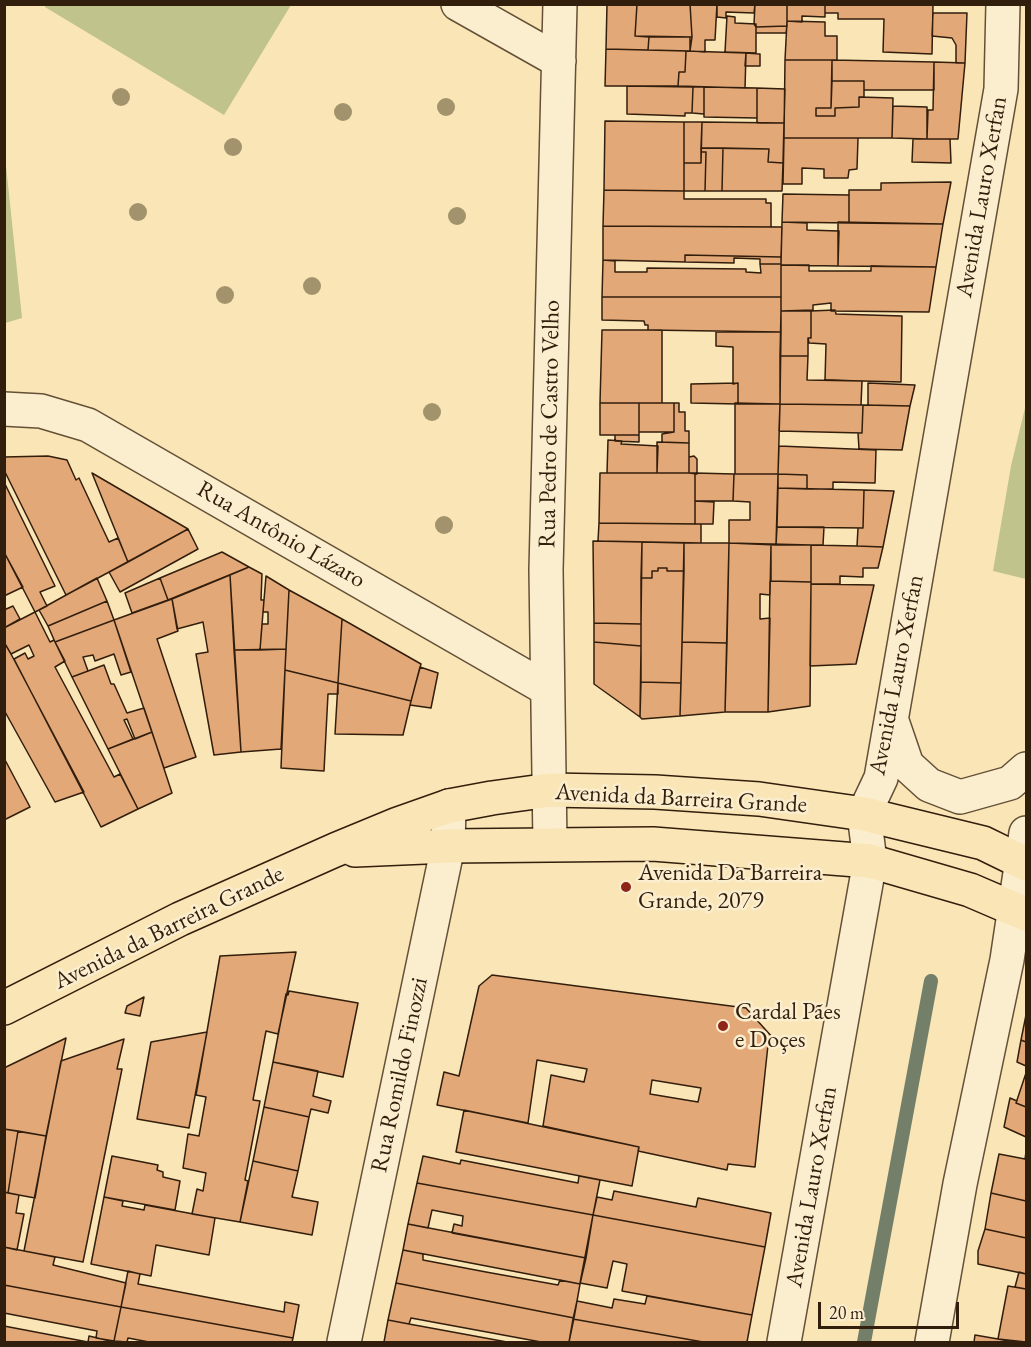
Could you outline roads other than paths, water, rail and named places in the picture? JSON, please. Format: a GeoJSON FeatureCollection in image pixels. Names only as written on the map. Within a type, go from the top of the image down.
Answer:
{"type":"FeatureCollection","features":[{"type":"Feature","properties":{"kind":"main road","name":"Avenida da Barreira Grande"},"geometry":{"type":"LineString","coordinates":[[4,1008],[180,919],[398,824],[448,806],[550,790],[655,792],[759,799],[864,814],[1025,853]]}},
{"type":"Feature","properties":{"kind":"main road","name":"Avenida da Barreira Grande"},"geometry":{"type":"LineString","coordinates":[[336,850],[550,844],[653,844],[870,861],[914,876],[970,890],[1021,911]]}},
{"type":"Feature","properties":{"kind":"street"},"geometry":{"type":"LineString","coordinates":[[458,4],[559,62]]}},
{"type":"Feature","properties":{"kind":"street","name":"Rua Pedro de Castro Velho"},"geometry":{"type":"LineString","coordinates":[[550,844],[546,570],[560,4]]}},
{"type":"Feature","properties":{"kind":"street","name":"Avenida Lauro Xerfan"},"geometry":{"type":"LineString","coordinates":[[784,1342],[870,861],[864,814],[881,778],[1001,88],[1004,4]]}},
{"type":"Feature","properties":{"kind":"street","name":"Rua Antônio Lázaro"},"geometry":{"type":"LineString","coordinates":[[4,409],[41,411],[88,425],[547,689]]}},
{"type":"Feature","properties":{"kind":"street"},"geometry":{"type":"LineString","coordinates":[[891,719],[907,765],[929,785],[960,797],[1010,783],[1026,769]]}},
{"type":"Feature","properties":{"kind":"street","name":"Rua Romildo Finozzi"},"geometry":{"type":"LineString","coordinates":[[344,1342],[448,846],[448,806]]}},
{"type":"Feature","properties":{"kind":"street"},"geometry":{"type":"LineString","coordinates":[[932,1342],[960,1184],[1021,911],[1025,853]]}},
{"type":"Feature","properties":{"kind":"waterway"},"geometry":{"type":"LineString","coordinates":[[864,1342],[931,981]]}},
{"type":"Feature","properties":{"kind":"place","name":"Avenida Da Barreira Grande, 2079"},"geometry":{"type":"Point","coordinates":[626,887]}},
{"type":"Feature","properties":{"kind":"place","name":"Cardal Pães e Doçes"},"geometry":{"type":"Point","coordinates":[723,1026]}}]}
